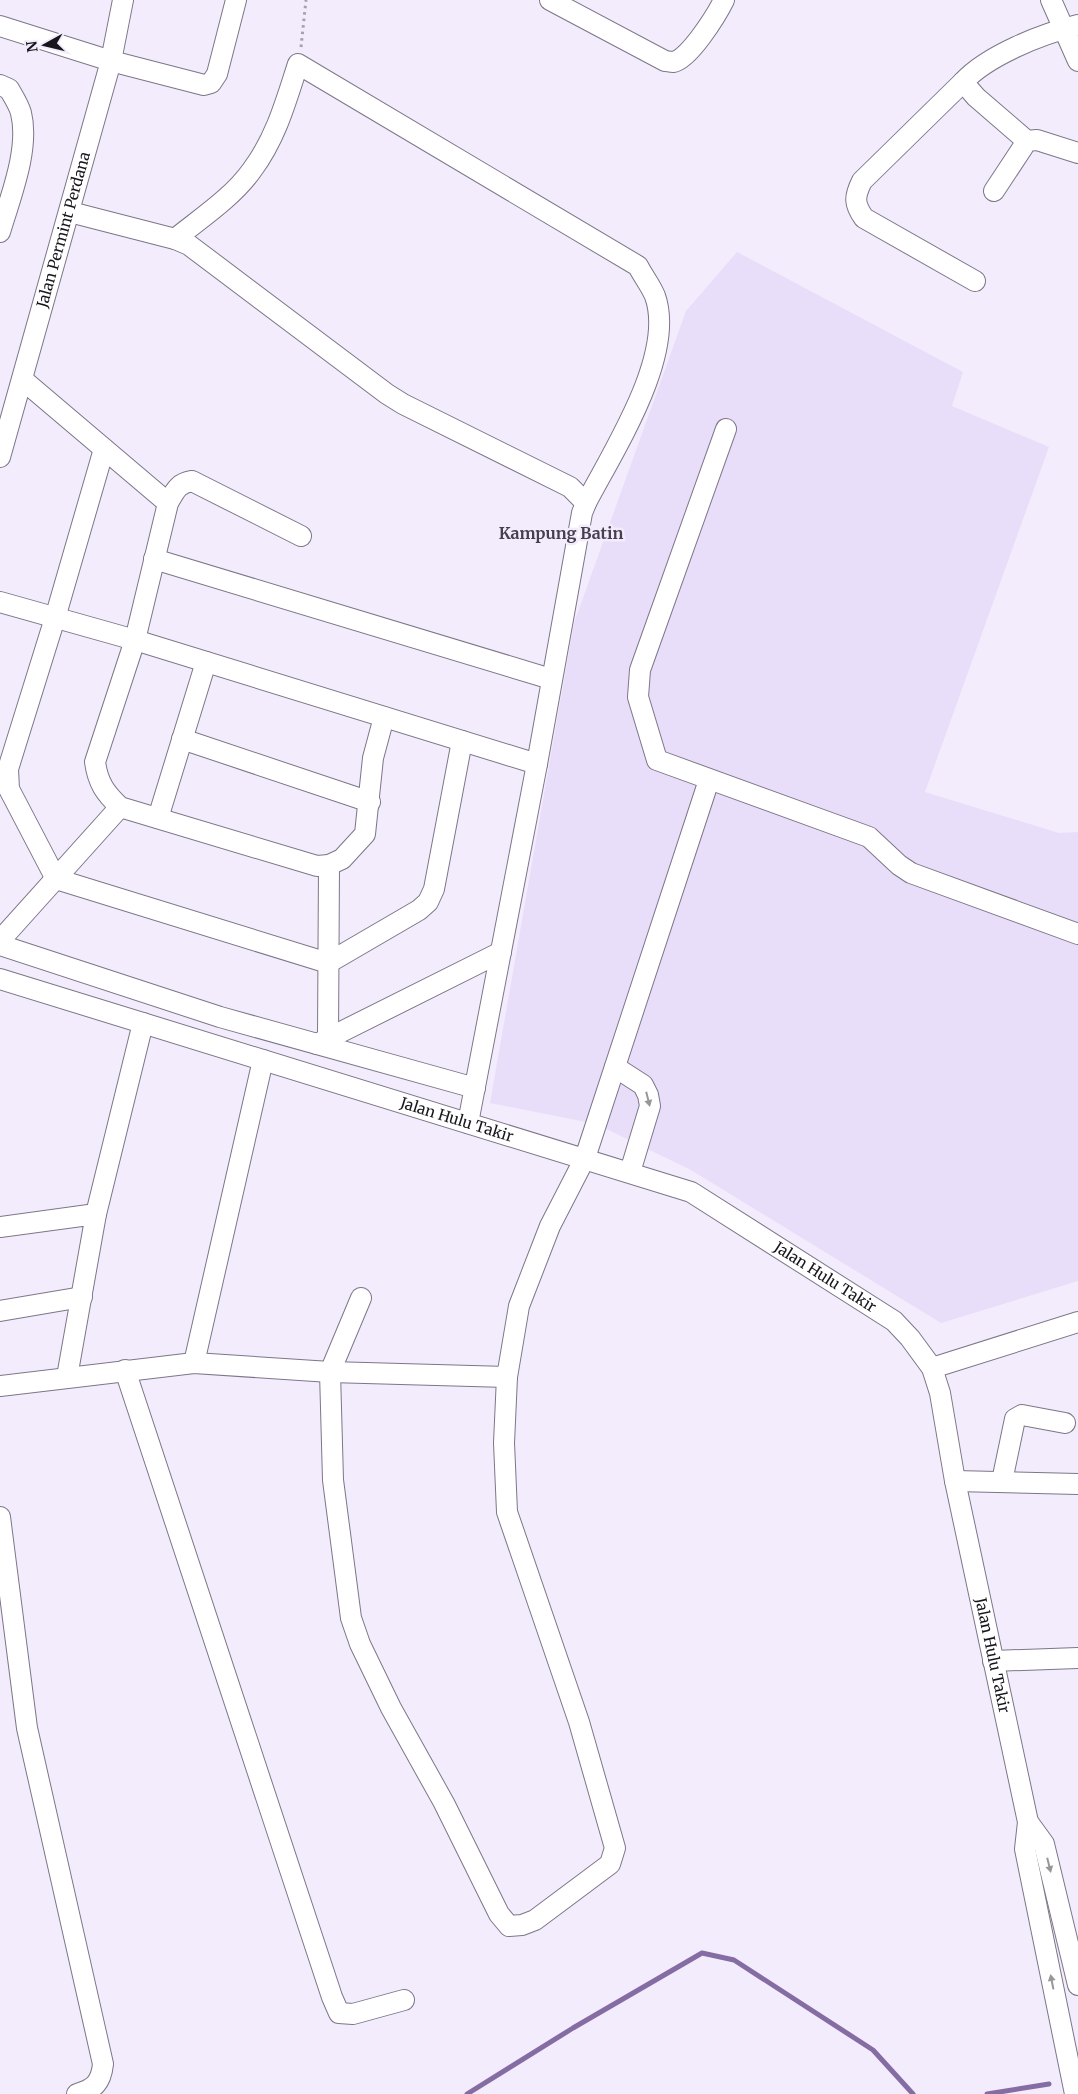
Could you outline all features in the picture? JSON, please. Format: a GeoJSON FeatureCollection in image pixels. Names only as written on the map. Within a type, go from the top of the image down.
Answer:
{"type":"FeatureCollection","features":[{"type":"Feature","properties":{"kind":"street","name":"Jalan Permint Perdana"},"geometry":{"type":"LineString","coordinates":[[0,458],[111,61],[124,0]]}},
{"type":"Feature","properties":{"kind":"street"},"geometry":{"type":"LineString","coordinates":[[0,26],[111,61],[204,85],[211,83],[217,74],[236,0]]}},
{"type":"Feature","properties":{"kind":"street"},"geometry":{"type":"LineString","coordinates":[[557,2],[665,61],[673,62],[683,57],[716,17],[724,0]]}},
{"type":"Feature","properties":{"kind":"street"},"geometry":{"type":"LineString","coordinates":[[1051,0],[1071,27],[1078,62]]}},
{"type":"Feature","properties":{"kind":"street"},"geometry":{"type":"LineString","coordinates":[[975,281],[864,218],[856,206],[856,194],[862,181],[975,69],[990,60],[1071,27]]}},
{"type":"Feature","properties":{"kind":"street"},"geometry":{"type":"LineString","coordinates":[[175,239],[252,171],[281,117],[298,64],[638,266],[655,297],[659,324],[654,364],[637,404],[582,513],[537,764],[468,1123]]}},
{"type":"Feature","properties":{"kind":"street"},"geometry":{"type":"LineString","coordinates":[[963,82],[976,98],[1027,141],[1037,140],[1078,153]]}},
{"type":"Feature","properties":{"kind":"street"},"geometry":{"type":"LineString","coordinates":[[0,85],[9,89],[22,113],[23,139],[19,166],[0,232]]}},
{"type":"Feature","properties":{"kind":"street"},"geometry":{"type":"LineString","coordinates":[[994,190],[1027,141]]}},
{"type":"Feature","properties":{"kind":"street"},"geometry":{"type":"LineString","coordinates":[[70,212],[175,239],[206,256],[395,399],[570,487],[586,503]]}},
{"type":"Feature","properties":{"kind":"street"},"geometry":{"type":"LineString","coordinates":[[23,380],[168,503]]}},
{"type":"Feature","properties":{"kind":"street"},"geometry":{"type":"LineString","coordinates":[[726,429],[640,670],[638,696],[657,760],[869,837],[899,865],[911,873],[1078,934]]}},
{"type":"Feature","properties":{"kind":"street"},"geometry":{"type":"LineString","coordinates":[[104,450],[56,618],[8,769],[9,788],[56,879],[328,963],[418,910],[428,902],[434,890],[462,741]]}},
{"type":"Feature","properties":{"kind":"street"},"geometry":{"type":"LineString","coordinates":[[301,536],[192,481],[184,482],[176,488],[168,503],[135,640],[95,762],[98,780],[106,795],[120,807],[316,866],[329,865],[342,859],[365,834],[370,802],[373,758],[384,717]]}},
{"type":"Feature","properties":{"kind":"street"},"geometry":{"type":"LineString","coordinates":[[154,559],[551,679]]}},
{"type":"Feature","properties":{"kind":"street"},"geometry":{"type":"LineString","coordinates":[[0,602],[135,640],[537,764]]}},
{"type":"Feature","properties":{"kind":"street"},"geometry":{"type":"LineString","coordinates":[[158,818],[206,662]]}},
{"type":"Feature","properties":{"kind":"street"},"geometry":{"type":"LineString","coordinates":[[182,739],[370,802]]}},
{"type":"Feature","properties":{"kind":"street"},"geometry":{"type":"LineString","coordinates":[[361,1298],[330,1372],[333,1480],[351,1618],[360,1644],[391,1708],[444,1803],[500,1914],[509,1926],[522,1925],[535,1920],[610,1864],[615,1848],[578,1722],[507,1512],[504,1444],[507,1377],[519,1306],[550,1226],[585,1158],[709,780]]}},
{"type":"Feature","properties":{"kind":"street"},"geometry":{"type":"LineString","coordinates":[[120,807],[4,939],[220,1017],[322,1041],[475,1088]]}},
{"type":"Feature","properties":{"kind":"street"},"geometry":{"type":"LineString","coordinates":[[322,1041],[328,963],[329,865]]}},
{"type":"Feature","properties":{"kind":"street"},"geometry":{"type":"LineString","coordinates":[[322,1041],[501,952]]}},
{"type":"Feature","properties":{"kind":"street","name":"Jalan Hulu Takir"},"geometry":{"type":"LineString","coordinates":[[0,979],[691,1192],[894,1321],[910,1338],[932,1368],[940,1393],[955,1481],[1028,1822],[1025,1849],[1070,2028],[1075,2094]]}},
{"type":"Feature","properties":{"kind":"street"},"geometry":{"type":"LineString","coordinates":[[67,1377],[96,1214],[143,1023]]}},
{"type":"Feature","properties":{"kind":"street"},"geometry":{"type":"LineString","coordinates":[[194,1363],[263,1060]]}},
{"type":"Feature","properties":{"kind":"street"},"geometry":{"type":"LineString","coordinates":[[615,1067],[643,1086],[648,1095],[650,1106],[630,1172]]}},
{"type":"Feature","properties":{"kind":"street"},"geometry":{"type":"LineString","coordinates":[[0,1227],[96,1214]]}},
{"type":"Feature","properties":{"kind":"street"},"geometry":{"type":"LineString","coordinates":[[0,1311],[82,1297]]}},
{"type":"Feature","properties":{"kind":"street"},"geometry":{"type":"LineString","coordinates":[[932,1368],[1078,1322]]}},
{"type":"Feature","properties":{"kind":"street"},"geometry":{"type":"LineString","coordinates":[[0,1386],[194,1363],[330,1372],[507,1377]]}},
{"type":"Feature","properties":{"kind":"street"},"geometry":{"type":"LineString","coordinates":[[125,1370],[332,1997],[339,2013],[353,2014],[404,2000]]}},
{"type":"Feature","properties":{"kind":"street"},"geometry":{"type":"LineString","coordinates":[[1002,1481],[1014,1419],[1022,1414],[1065,1423]]}},
{"type":"Feature","properties":{"kind":"street"},"geometry":{"type":"LineString","coordinates":[[955,1481],[1078,1484]]}},
{"type":"Feature","properties":{"kind":"street"},"geometry":{"type":"LineString","coordinates":[[0,1517],[28,1736],[103,2064],[102,2077],[88,2091],[76,2094]]}},
{"type":"Feature","properties":{"kind":"street"},"geometry":{"type":"LineString","coordinates":[[993,1661],[1078,1658]]}},
{"type":"Feature","properties":{"kind":"street"},"geometry":{"type":"LineString","coordinates":[[1028,1822],[1044,1844],[1078,1985]]}},
{"type":"Feature","properties":{"kind":"path"},"geometry":{"type":"LineString","coordinates":[[298,64],[306,0]]}},
{"type":"Feature","properties":{"kind":"shaded area"},"geometry":{"type":"Polygon","coordinates":[[[737,252],[963,372],[952,406],[1049,447],[925,792],[1059,833],[1078,832],[1078,1281],[941,1323],[691,1170],[596,1124],[490,1103],[574,623],[686,311],[737,252]]]}},
{"type":"Feature","properties":{"kind":"waterway"},"geometry":{"type":"LineString","coordinates":[[467,2094],[573,2028],[702,1953],[734,1960],[873,2050],[913,2094]]}},
{"type":"Feature","properties":{"kind":"waterway"},"geometry":{"type":"LineString","coordinates":[[987,2094],[1049,2084]]}},
{"type":"Feature","properties":{"kind":"district","name":"Kampung Batin"},"geometry":{"type":"Point","coordinates":[561,533]}}]}
